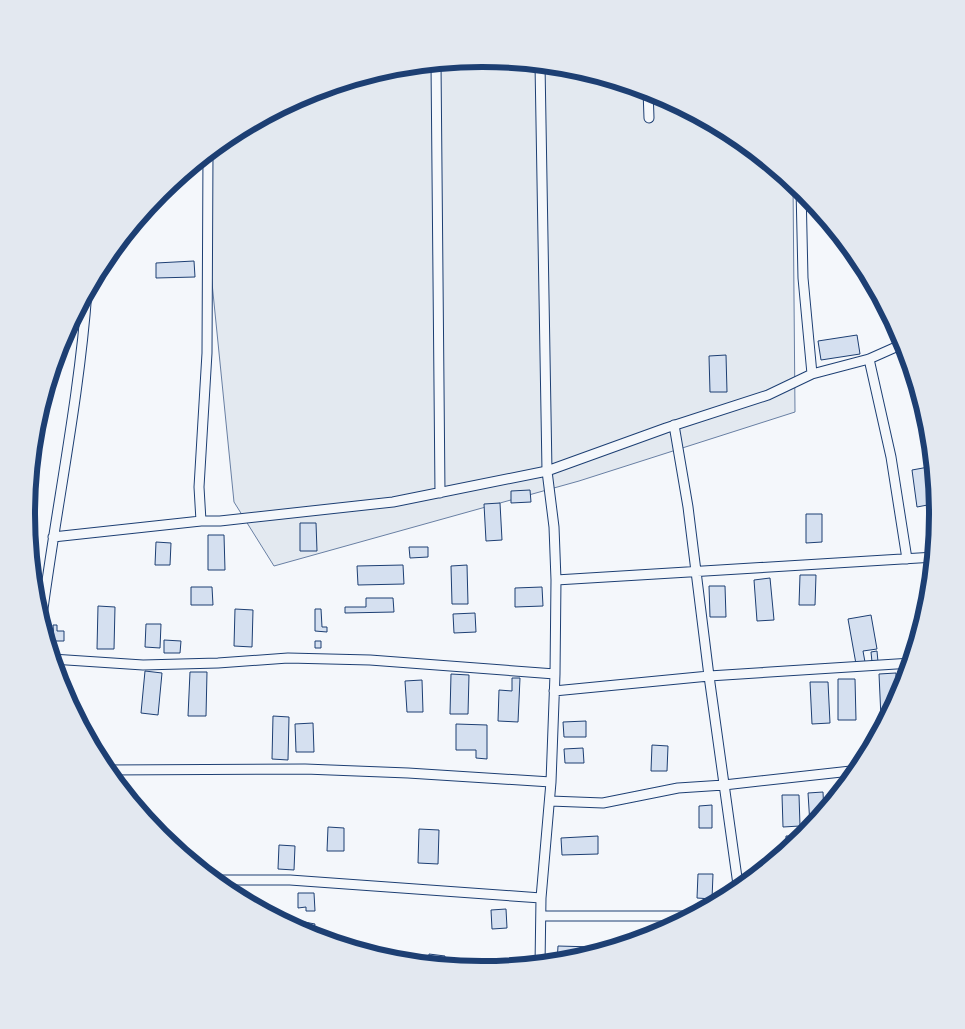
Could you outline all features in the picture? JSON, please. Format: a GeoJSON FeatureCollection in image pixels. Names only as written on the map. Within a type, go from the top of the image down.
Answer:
{"type":"FeatureCollection","features":[{"type":"Feature","properties":{"kind":"street"},"geometry":{"type":"LineString","coordinates":[[436,70],[440,493]]}},
{"type":"Feature","properties":{"kind":"street"},"geometry":{"type":"LineString","coordinates":[[540,71],[547,471],[554,527],[556,580],[551,782],[541,898],[540,958]]}},
{"type":"Feature","properties":{"kind":"street"},"geometry":{"type":"LineString","coordinates":[[648,99],[649,118]]}},
{"type":"Feature","properties":{"kind":"street"},"geometry":{"type":"LineString","coordinates":[[201,521],[199,487],[207,353],[208,161]]}},
{"type":"Feature","properties":{"kind":"street"},"geometry":{"type":"LineString","coordinates":[[801,200],[803,278],[812,374]]}},
{"type":"Feature","properties":{"kind":"street"},"geometry":{"type":"LineString","coordinates":[[44,602],[79,365],[85,310]]}},
{"type":"Feature","properties":{"kind":"street"},"geometry":{"type":"LineString","coordinates":[[53,537],[201,521],[220,522],[392,502],[547,471],[674,425],[768,396],[812,374],[869,359],[897,346]]}},
{"type":"Feature","properties":{"kind":"street"},"geometry":{"type":"LineString","coordinates":[[869,359],[891,457],[907,559]]}},
{"type":"Feature","properties":{"kind":"street"},"geometry":{"type":"LineString","coordinates":[[674,425],[688,507],[738,882]]}},
{"type":"Feature","properties":{"kind":"street"},"geometry":{"type":"LineString","coordinates":[[556,580],[928,557]]}},
{"type":"Feature","properties":{"kind":"street"},"geometry":{"type":"LineString","coordinates":[[60,659],[143,665],[218,663],[288,658],[370,660],[555,674]]}},
{"type":"Feature","properties":{"kind":"street"},"geometry":{"type":"LineString","coordinates":[[554,691],[709,676],[904,664]]}},
{"type":"Feature","properties":{"kind":"street"},"geometry":{"type":"LineString","coordinates":[[115,770],[305,769],[551,782]]}},
{"type":"Feature","properties":{"kind":"street"},"geometry":{"type":"LineString","coordinates":[[550,801],[603,803],[678,788],[724,786],[849,771]]}},
{"type":"Feature","properties":{"kind":"street"},"geometry":{"type":"LineString","coordinates":[[224,880],[290,880],[541,898]]}},
{"type":"Feature","properties":{"kind":"street"},"geometry":{"type":"LineString","coordinates":[[541,916],[680,916]]}},
{"type":"Feature","properties":{"kind":"shaded area"},"geometry":{"type":"Polygon","coordinates":[[[453,68],[512,68],[541,71],[598,82],[654,101],[706,127],[755,159],[793,192],[795,412],[579,481],[274,566],[234,502],[206,223],[205,163],[259,127],[311,101],[367,82],[424,71],[453,68]]]}},
{"type":"Feature","properties":{"kind":"building"},"geometry":{"type":"Polygon","coordinates":[[[194,261],[195,277],[156,278],[156,263],[194,261]]]}},
{"type":"Feature","properties":{"kind":"building"},"geometry":{"type":"Polygon","coordinates":[[[857,335],[860,354],[821,360],[818,341],[857,335]]]}},
{"type":"Feature","properties":{"kind":"building"},"geometry":{"type":"Polygon","coordinates":[[[726,355],[727,392],[710,392],[709,356],[726,355]]]}},
{"type":"Feature","properties":{"kind":"building"},"geometry":{"type":"Polygon","coordinates":[[[927,467],[930,505],[917,507],[912,470],[927,467]]]}},
{"type":"Feature","properties":{"kind":"building"},"geometry":{"type":"Polygon","coordinates":[[[530,490],[531,502],[511,503],[511,491],[530,490]]]}},
{"type":"Feature","properties":{"kind":"building"},"geometry":{"type":"Polygon","coordinates":[[[500,503],[502,540],[486,541],[484,504],[500,503]]]}},
{"type":"Feature","properties":{"kind":"building"},"geometry":{"type":"Polygon","coordinates":[[[806,514],[822,514],[822,542],[806,543],[806,514]]]}},
{"type":"Feature","properties":{"kind":"building"},"geometry":{"type":"Polygon","coordinates":[[[300,523],[316,523],[317,551],[300,551],[300,523]]]}},
{"type":"Feature","properties":{"kind":"building"},"geometry":{"type":"Polygon","coordinates":[[[208,535],[224,535],[225,570],[208,570],[208,535]]]}},
{"type":"Feature","properties":{"kind":"building"},"geometry":{"type":"Polygon","coordinates":[[[156,542],[171,543],[170,565],[155,565],[156,542]]]}},
{"type":"Feature","properties":{"kind":"building"},"geometry":{"type":"Polygon","coordinates":[[[409,547],[428,547],[428,557],[410,558],[409,547]]]}},
{"type":"Feature","properties":{"kind":"building"},"geometry":{"type":"Polygon","coordinates":[[[403,565],[404,584],[358,585],[357,566],[403,565]]]}},
{"type":"Feature","properties":{"kind":"building"},"geometry":{"type":"Polygon","coordinates":[[[467,565],[468,604],[452,604],[451,566],[467,565]]]}},
{"type":"Feature","properties":{"kind":"building"},"geometry":{"type":"Polygon","coordinates":[[[800,575],[816,575],[815,605],[799,605],[800,575]]]}},
{"type":"Feature","properties":{"kind":"building"},"geometry":{"type":"Polygon","coordinates":[[[770,578],[774,620],[757,621],[754,580],[770,578]]]}},
{"type":"Feature","properties":{"kind":"building"},"geometry":{"type":"Polygon","coordinates":[[[709,586],[725,586],[726,617],[710,617],[709,586]]]}},
{"type":"Feature","properties":{"kind":"building"},"geometry":{"type":"Polygon","coordinates":[[[191,587],[212,587],[213,605],[191,605],[191,587]]]}},
{"type":"Feature","properties":{"kind":"building"},"geometry":{"type":"Polygon","coordinates":[[[542,587],[543,606],[515,607],[515,588],[542,587]]]}},
{"type":"Feature","properties":{"kind":"building"},"geometry":{"type":"Polygon","coordinates":[[[366,598],[393,598],[394,612],[345,613],[345,607],[366,607],[366,598]]]}},
{"type":"Feature","properties":{"kind":"building"},"geometry":{"type":"Polygon","coordinates":[[[98,606],[115,607],[114,649],[97,649],[98,606]]]}},
{"type":"Feature","properties":{"kind":"building"},"geometry":{"type":"Polygon","coordinates":[[[235,609],[253,610],[252,647],[234,646],[235,609]]]}},
{"type":"Feature","properties":{"kind":"building"},"geometry":{"type":"Polygon","coordinates":[[[315,609],[321,609],[322,627],[327,627],[327,632],[315,631],[315,609]]]}},
{"type":"Feature","properties":{"kind":"building"},"geometry":{"type":"Polygon","coordinates":[[[475,613],[476,632],[454,633],[453,614],[475,613]]]}},
{"type":"Feature","properties":{"kind":"building"},"geometry":{"type":"Polygon","coordinates":[[[871,615],[877,649],[863,651],[865,662],[856,664],[848,619],[871,615]]]}},
{"type":"Feature","properties":{"kind":"building"},"geometry":{"type":"Polygon","coordinates":[[[146,624],[161,624],[160,648],[145,647],[146,624]]]}},
{"type":"Feature","properties":{"kind":"building"},"geometry":{"type":"Polygon","coordinates":[[[53,625],[57,625],[57,631],[64,631],[64,641],[54,641],[53,625]]]}},
{"type":"Feature","properties":{"kind":"building"},"geometry":{"type":"Polygon","coordinates":[[[164,640],[181,641],[180,653],[164,653],[164,640]]]}},
{"type":"Feature","properties":{"kind":"building"},"geometry":{"type":"Polygon","coordinates":[[[315,641],[321,641],[321,648],[315,648],[315,641]]]}},
{"type":"Feature","properties":{"kind":"building"},"geometry":{"type":"Polygon","coordinates":[[[877,651],[878,662],[872,662],[871,652],[877,651]]]}},
{"type":"Feature","properties":{"kind":"building"},"geometry":{"type":"Polygon","coordinates":[[[145,671],[162,673],[158,715],[141,713],[145,671]]]}},
{"type":"Feature","properties":{"kind":"building"},"geometry":{"type":"Polygon","coordinates":[[[190,672],[207,672],[206,716],[188,716],[190,672]]]}},
{"type":"Feature","properties":{"kind":"building"},"geometry":{"type":"Polygon","coordinates":[[[896,673],[896,685],[881,718],[879,674],[896,673]]]}},
{"type":"Feature","properties":{"kind":"building"},"geometry":{"type":"Polygon","coordinates":[[[451,674],[469,675],[468,714],[450,714],[451,674]]]}},
{"type":"Feature","properties":{"kind":"building"},"geometry":{"type":"Polygon","coordinates":[[[512,678],[520,678],[518,722],[498,721],[499,690],[512,691],[512,678]]]}},
{"type":"Feature","properties":{"kind":"building"},"geometry":{"type":"Polygon","coordinates":[[[838,679],[855,679],[856,720],[838,720],[838,679]]]}},
{"type":"Feature","properties":{"kind":"building"},"geometry":{"type":"Polygon","coordinates":[[[422,680],[423,712],[407,712],[405,681],[422,680]]]}},
{"type":"Feature","properties":{"kind":"building"},"geometry":{"type":"Polygon","coordinates":[[[810,682],[828,682],[830,723],[812,724],[810,682]]]}},
{"type":"Feature","properties":{"kind":"building"},"geometry":{"type":"Polygon","coordinates":[[[273,716],[289,717],[288,760],[272,759],[273,716]]]}},
{"type":"Feature","properties":{"kind":"building"},"geometry":{"type":"Polygon","coordinates":[[[586,721],[586,737],[564,737],[563,722],[586,721]]]}},
{"type":"Feature","properties":{"kind":"building"},"geometry":{"type":"Polygon","coordinates":[[[313,723],[314,752],[296,752],[295,724],[313,723]]]}},
{"type":"Feature","properties":{"kind":"building"},"geometry":{"type":"Polygon","coordinates":[[[456,724],[487,725],[487,759],[476,758],[476,750],[456,750],[456,724]]]}},
{"type":"Feature","properties":{"kind":"building"},"geometry":{"type":"Polygon","coordinates":[[[652,745],[668,746],[667,771],[651,771],[652,745]]]}},
{"type":"Feature","properties":{"kind":"building"},"geometry":{"type":"Polygon","coordinates":[[[583,748],[584,763],[565,763],[564,749],[583,748]]]}},
{"type":"Feature","properties":{"kind":"building"},"geometry":{"type":"Polygon","coordinates":[[[823,792],[824,804],[810,820],[808,793],[823,792]]]}},
{"type":"Feature","properties":{"kind":"building"},"geometry":{"type":"Polygon","coordinates":[[[782,795],[799,795],[800,826],[783,827],[782,795]]]}},
{"type":"Feature","properties":{"kind":"building"},"geometry":{"type":"Polygon","coordinates":[[[712,805],[712,828],[699,828],[699,806],[712,805]]]}},
{"type":"Feature","properties":{"kind":"building"},"geometry":{"type":"Polygon","coordinates":[[[328,827],[344,828],[344,851],[327,851],[328,827]]]}},
{"type":"Feature","properties":{"kind":"building"},"geometry":{"type":"Polygon","coordinates":[[[419,829],[439,830],[438,864],[418,863],[419,829]]]}},
{"type":"Feature","properties":{"kind":"building"},"geometry":{"type":"Polygon","coordinates":[[[598,836],[598,854],[562,855],[561,838],[598,836]]]}},
{"type":"Feature","properties":{"kind":"building"},"geometry":{"type":"Polygon","coordinates":[[[786,836],[794,836],[786,843],[786,836]]]}},
{"type":"Feature","properties":{"kind":"building"},"geometry":{"type":"Polygon","coordinates":[[[279,845],[295,846],[294,870],[278,869],[279,845]]]}},
{"type":"Feature","properties":{"kind":"building"},"geometry":{"type":"Polygon","coordinates":[[[698,874],[713,874],[712,898],[697,898],[698,874]]]}},
{"type":"Feature","properties":{"kind":"building"},"geometry":{"type":"Polygon","coordinates":[[[298,893],[314,893],[315,911],[306,911],[306,907],[298,908],[298,893]]]}},
{"type":"Feature","properties":{"kind":"building"},"geometry":{"type":"Polygon","coordinates":[[[506,909],[507,928],[492,929],[491,910],[506,909]]]}},
{"type":"Feature","properties":{"kind":"building"},"geometry":{"type":"Polygon","coordinates":[[[299,922],[315,924],[314,929],[311,928],[299,922]]]}},
{"type":"Feature","properties":{"kind":"building"},"geometry":{"type":"Polygon","coordinates":[[[558,946],[594,947],[594,948],[557,955],[558,946]]]}},
{"type":"Feature","properties":{"kind":"building"},"geometry":{"type":"Polygon","coordinates":[[[429,954],[445,956],[445,960],[429,958],[429,954]]]}}]}
